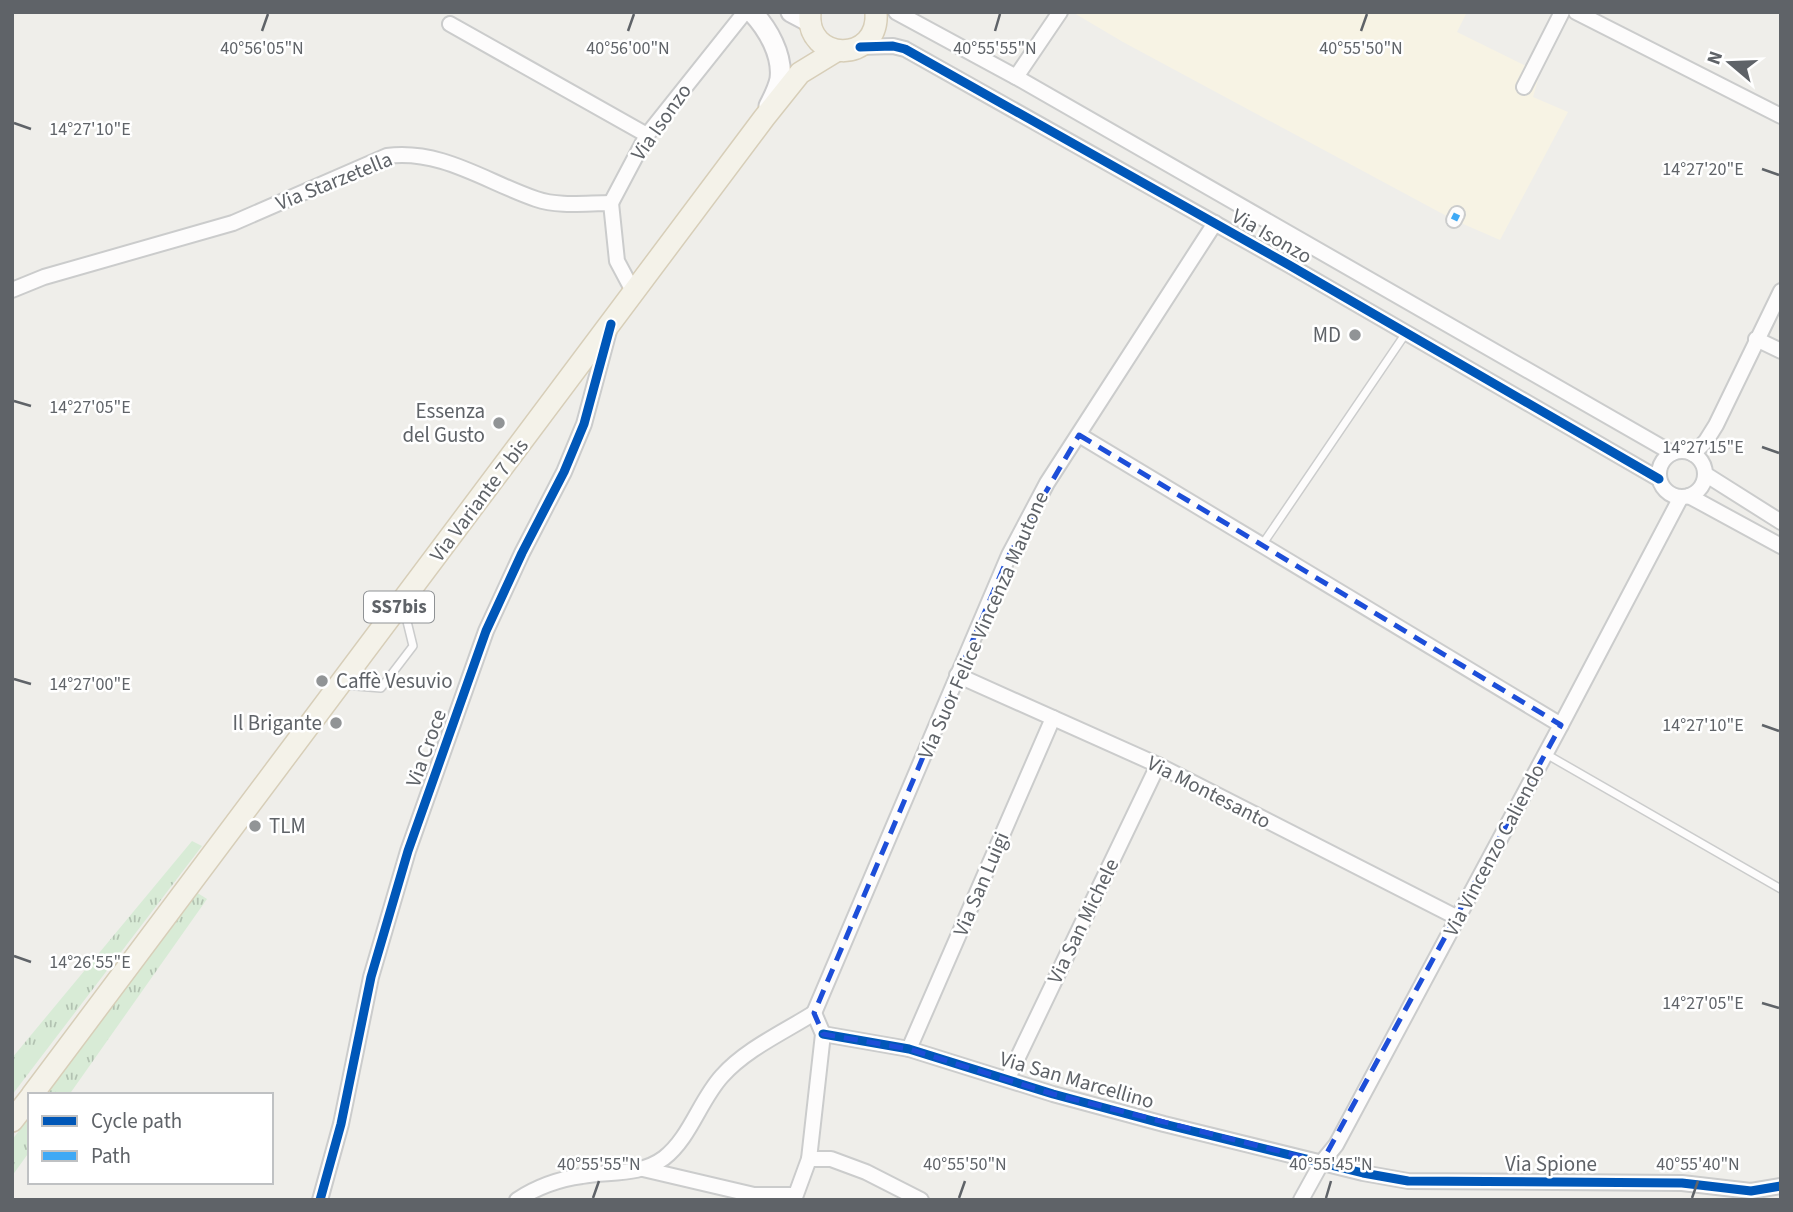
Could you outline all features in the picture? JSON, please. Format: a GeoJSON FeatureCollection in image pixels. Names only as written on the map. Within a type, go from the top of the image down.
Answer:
{"type":"FeatureCollection","features":[{"type":"Feature","properties":{"kind":"main road"},"geometry":{"type":"LineString","coordinates":[[752,12],[772,37],[780,76],[764,118]]}},
{"type":"Feature","properties":{"kind":"main road"},"geometry":{"type":"LineString","coordinates":[[860,47],[874,30],[876,12]]}},
{"type":"Feature","properties":{"kind":"main road","name":"Via Variante 7 bis"},"geometry":{"type":"LineString","coordinates":[[800,73],[806,19]]}},
{"type":"Feature","properties":{"kind":"main road","name":"SS7bis"},"geometry":{"type":"LineString","coordinates":[[806,19],[822,44],[836,51],[860,47]]}},
{"type":"Feature","properties":{"kind":"main road","name":"Via Variante 7 bis"},"geometry":{"type":"LineString","coordinates":[[33,1093],[764,118],[800,73],[836,51]]}},
{"type":"Feature","properties":{"kind":"main road","name":"Via Variante 7 bis"},"geometry":{"type":"LineString","coordinates":[[12,1121],[28,1100]]}},
{"type":"Feature","properties":{"kind":"street","name":"Via Isonzo"},"geometry":{"type":"LineString","coordinates":[[611,204],[647,135],[745,12]]}},
{"type":"Feature","properties":{"kind":"street","name":"Via Isonzo"},"geometry":{"type":"LineString","coordinates":[[896,12],[1016,77],[1672,453]]}},
{"type":"Feature","properties":{"kind":"street"},"geometry":{"type":"LineString","coordinates":[[1016,77],[1060,12]]}},
{"type":"Feature","properties":{"kind":"street"},"geometry":{"type":"LineString","coordinates":[[1524,87],[1562,12]]}},
{"type":"Feature","properties":{"kind":"street"},"geometry":{"type":"LineString","coordinates":[[1576,12],[1781,116]]}},
{"type":"Feature","properties":{"kind":"street"},"geometry":{"type":"LineString","coordinates":[[450,24],[647,135]]}},
{"type":"Feature","properties":{"kind":"street","name":"Via Isonzo"},"geometry":{"type":"LineString","coordinates":[[860,47],[892,46],[905,49],[1312,278],[1659,479]]}},
{"type":"Feature","properties":{"kind":"street","name":"Via Starzetella"},"geometry":{"type":"LineString","coordinates":[[12,290],[44,277],[233,223],[387,156],[401,154],[433,158],[472,171],[537,200],[554,204],[611,204]]}},
{"type":"Feature","properties":{"kind":"street"},"geometry":{"type":"LineString","coordinates":[[611,204],[617,261],[633,291]]}},
{"type":"Feature","properties":{"kind":"street","name":"Via Suor Felice Vincenza Mautone"},"geometry":{"type":"LineString","coordinates":[[814,1013],[1009,555],[1047,483],[1214,223]]}},
{"type":"Feature","properties":{"kind":"street"},"geometry":{"type":"LineString","coordinates":[[1289,265],[1302,258],[1303,241]]}},
{"type":"Feature","properties":{"kind":"street"},"geometry":{"type":"LineString","coordinates":[[1312,278],[1312,261],[1318,256],[1326,255]]}},
{"type":"Feature","properties":{"kind":"street"},"geometry":{"type":"LineString","coordinates":[[1693,454],[1706,441],[1716,425],[1781,291]]}},
{"type":"Feature","properties":{"kind":"street","name":"Via Croce"},"geometry":{"type":"LineString","coordinates":[[320,1200],[341,1124],[372,977],[408,850],[486,631],[564,472],[584,424],[611,324]]}},
{"type":"Feature","properties":{"kind":"street"},"geometry":{"type":"LineString","coordinates":[[1756,339],[1781,351]]}},
{"type":"Feature","properties":{"kind":"street"},"geometry":{"type":"LineString","coordinates":[[1079,435],[1561,725]]}},
{"type":"Feature","properties":{"kind":"street"},"geometry":{"type":"LineString","coordinates":[[1685,496],[1700,488],[1705,474],[1700,459],[1693,454],[1679,451],[1672,453],[1661,464],[1659,479],[1669,493],[1685,496],[1781,546]]}},
{"type":"Feature","properties":{"kind":"street"},"geometry":{"type":"LineString","coordinates":[[1705,474],[1781,522]]}},
{"type":"Feature","properties":{"kind":"street","name":"Via Vincenzo Caliendo"},"geometry":{"type":"LineString","coordinates":[[1301,1200],[1322,1162],[1336,1145],[1685,496]]}},
{"type":"Feature","properties":{"kind":"street","name":"Via Montesanto"},"geometry":{"type":"LineString","coordinates":[[957,675],[1157,765],[1458,918]]}},
{"type":"Feature","properties":{"kind":"street","name":"Via San Luigi"},"geometry":{"type":"LineString","coordinates":[[909,1049],[1053,718]]}},
{"type":"Feature","properties":{"kind":"street","name":"Via San Michele"},"geometry":{"type":"LineString","coordinates":[[1008,1078],[1157,765]]}},
{"type":"Feature","properties":{"kind":"street"},"geometry":{"type":"LineString","coordinates":[[517,1200],[535,1188],[580,1176],[643,1170],[754,1195],[795,1197],[808,1159],[823,1034],[814,1013],[738,1061],[721,1077],[675,1146],[664,1158],[643,1170]]}},
{"type":"Feature","properties":{"kind":"street","name":"Via San Marcellino"},"geometry":{"type":"LineString","coordinates":[[823,1034],[909,1049],[1151,1121],[1322,1162]]}},
{"type":"Feature","properties":{"kind":"street"},"geometry":{"type":"LineString","coordinates":[[808,1159],[831,1159],[866,1171],[921,1200]]}},
{"type":"Feature","properties":{"kind":"street","name":"Via Spione"},"geometry":{"type":"LineString","coordinates":[[1322,1162],[1408,1181],[1682,1183],[1751,1191],[1781,1186]]}},
{"type":"Feature","properties":{"kind":"lane"},"geometry":{"type":"LineString","coordinates":[[1262,545],[1406,333]]}},
{"type":"Feature","properties":{"kind":"lane"},"geometry":{"type":"LineString","coordinates":[[340,684],[381,688],[405,657],[413,646],[402,601]]}},
{"type":"Feature","properties":{"kind":"lane"},"geometry":{"type":"LineString","coordinates":[[1546,754],[1781,890]]}},
{"type":"Feature","properties":{"kind":"highlighted area"},"geometry":{"type":"Polygon","coordinates":[[[1079,435],[1561,725],[1322,1162],[1053,1094],[909,1049],[823,1034],[814,1013],[1009,555],[1079,435]]]}},
{"type":"Feature","properties":{"kind":"shaded area"},"geometry":{"type":"Polygon","coordinates":[[[1467,12],[1457,32],[1540,73],[1533,97],[1568,112],[1500,240],[1454,220],[1074,13],[1467,12]]]}},
{"type":"Feature","properties":{"kind":"green space"},"geometry":{"type":"Polygon","coordinates":[[[192,841],[202,846],[12,1095],[12,1058],[192,841]]]}},
{"type":"Feature","properties":{"kind":"green space"},"geometry":{"type":"Polygon","coordinates":[[[196,892],[207,899],[70,1093],[47,1093],[196,892]]]}},
{"type":"Feature","properties":{"kind":"green space"},"geometry":{"type":"Polygon","coordinates":[[[28,1119],[28,1154],[12,1176],[12,1140],[28,1119]]]}},
{"type":"Feature","properties":{"kind":"marked path"},"geometry":{"type":"LineString","coordinates":[[1454,220],[1457,214]]}},
{"type":"Feature","properties":{"kind":"cycle path"},"geometry":{"type":"LineString","coordinates":[[860,47],[893,46],[905,49],[1289,265],[1659,479]]}},
{"type":"Feature","properties":{"kind":"cycle path"},"geometry":{"type":"LineString","coordinates":[[320,1200],[341,1124],[371,977],[408,851],[486,631],[564,472],[584,424],[611,324]]}},
{"type":"Feature","properties":{"kind":"cycle path"},"geometry":{"type":"LineString","coordinates":[[823,1034],[909,1049],[1053,1094],[1164,1124],[1363,1173],[1408,1181],[1682,1183],[1751,1191],[1781,1186]]}},
{"type":"Feature","properties":{"kind":"place","name":"MD"},"geometry":{"type":"Point","coordinates":[1355,335]}},
{"type":"Feature","properties":{"kind":"place","name":"Essenza del Gusto"},"geometry":{"type":"Point","coordinates":[499,423]}},
{"type":"Feature","properties":{"kind":"place","name":"Caffè Vesuvio"},"geometry":{"type":"Point","coordinates":[322,681]}},
{"type":"Feature","properties":{"kind":"place","name":"Il Brigante"},"geometry":{"type":"Point","coordinates":[336,723]}},
{"type":"Feature","properties":{"kind":"place","name":"TLM"},"geometry":{"type":"Point","coordinates":[255,826]}}]}
